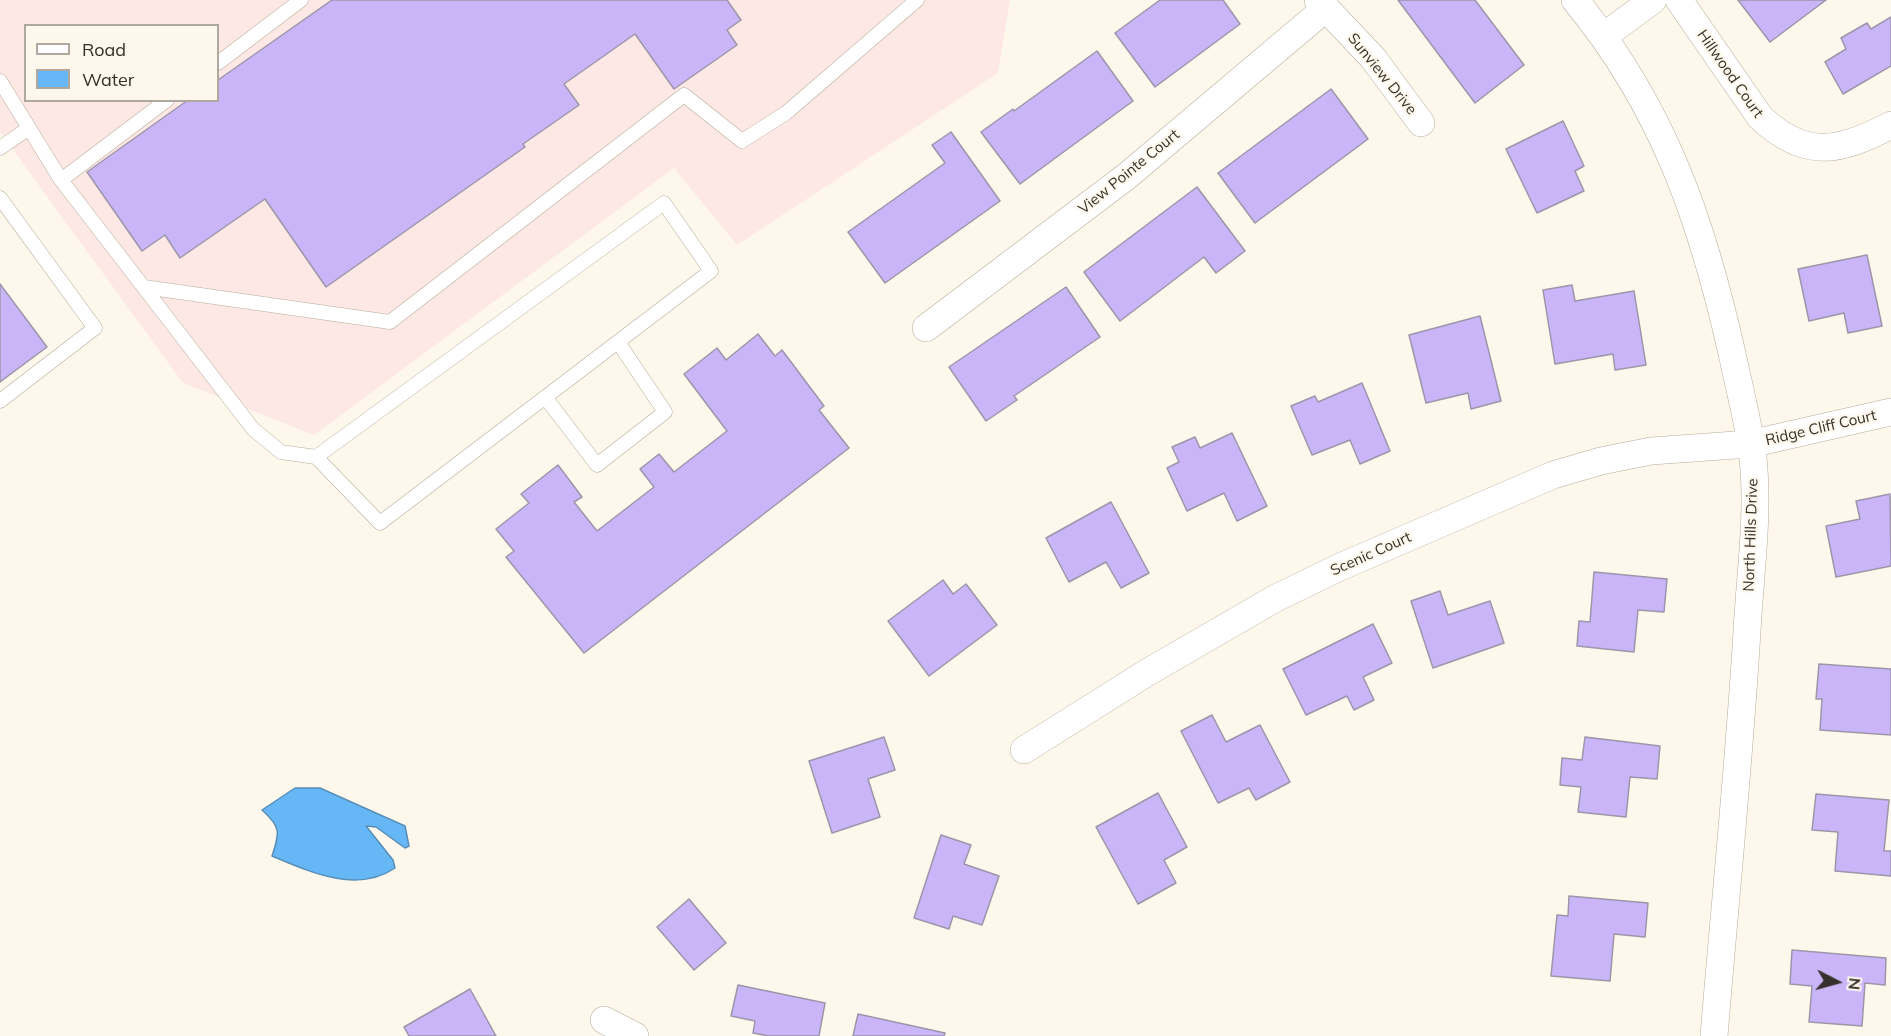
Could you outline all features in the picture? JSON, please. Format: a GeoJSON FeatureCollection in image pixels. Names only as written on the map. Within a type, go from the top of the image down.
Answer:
{"type":"FeatureCollection","features":[{"type":"Feature","properties":{"kind":"street","name":"North Hills Drive"},"geometry":{"type":"LineString","coordinates":[[1575,0],[1604,36],[1652,113],[1682,183],[1725,322],[1750,444],[1754,500],[1746,654],[1714,1036]]}},
{"type":"Feature","properties":{"kind":"street"},"geometry":{"type":"LineString","coordinates":[[1604,36],[1653,0]]}},
{"type":"Feature","properties":{"kind":"street","name":"Hillwood Court"},"geometry":{"type":"LineString","coordinates":[[1679,0],[1760,117],[1775,132],[1793,142],[1814,148],[1834,148],[1861,141],[1891,125]]}},
{"type":"Feature","properties":{"kind":"street","name":"Sunview Drive"},"geometry":{"type":"LineString","coordinates":[[1322,4],[1373,58],[1420,123]]}},
{"type":"Feature","properties":{"kind":"street","name":"View Pointe Court"},"geometry":{"type":"LineString","coordinates":[[926,328],[1127,176],[1322,4]]}},
{"type":"Feature","properties":{"kind":"street","name":"Ridge Cliff Court"},"geometry":{"type":"LineString","coordinates":[[1750,444],[1891,412]]}},
{"type":"Feature","properties":{"kind":"street","name":"Scenic Court"},"geometry":{"type":"LineString","coordinates":[[1024,750],[1148,672],[1276,598],[1491,500],[1553,475],[1601,461],[1661,450],[1750,444]]}},
{"type":"Feature","properties":{"kind":"street"},"geometry":{"type":"LineString","coordinates":[[604,1020],[634,1036]]}},
{"type":"Feature","properties":{"kind":"lane"},"geometry":{"type":"LineString","coordinates":[[219,62],[301,0]]}},
{"type":"Feature","properties":{"kind":"lane"},"geometry":{"type":"LineString","coordinates":[[144,287],[390,322],[684,96],[742,141],[786,113],[917,0]]}},
{"type":"Feature","properties":{"kind":"lane"},"geometry":{"type":"LineString","coordinates":[[0,81],[61,180],[253,429],[281,452],[316,457],[380,523],[711,271],[664,203],[316,457]]}},
{"type":"Feature","properties":{"kind":"lane"},"geometry":{"type":"LineString","coordinates":[[61,180],[164,102]]}},
{"type":"Feature","properties":{"kind":"lane"},"geometry":{"type":"LineString","coordinates":[[0,148],[29,128]]}},
{"type":"Feature","properties":{"kind":"lane"},"geometry":{"type":"LineString","coordinates":[[0,198],[95,328],[0,401]]}},
{"type":"Feature","properties":{"kind":"lane"},"geometry":{"type":"LineString","coordinates":[[545,398],[597,465],[665,412],[618,342]]}},
{"type":"Feature","properties":{"kind":"shaded area"},"geometry":{"type":"Polygon","coordinates":[[[0,0],[1010,0],[998,73],[737,245],[674,168],[314,435],[183,383],[0,132],[0,0]]]}},
{"type":"Feature","properties":{"kind":"water"},"geometry":{"type":"Polygon","coordinates":[[[295,788],[320,788],[405,826],[409,846],[405,848],[376,827],[366,826],[393,860],[395,868],[380,876],[349,880],[318,874],[272,856],[277,830],[273,821],[262,810],[295,788]]]}},
{"type":"Feature","properties":{"kind":"building"},"geometry":{"type":"Polygon","coordinates":[[[332,0],[727,0],[741,20],[727,30],[737,45],[674,89],[635,34],[564,84],[579,105],[523,144],[525,147],[326,287],[265,199],[180,258],[165,235],[142,251],[87,172],[185,102],[219,102],[219,79],[332,0]]]}},
{"type":"Feature","properties":{"kind":"building"},"geometry":{"type":"Polygon","coordinates":[[[1160,0],[1223,0],[1240,24],[1155,87],[1115,33],[1160,0]]]}},
{"type":"Feature","properties":{"kind":"building"},"geometry":{"type":"Polygon","coordinates":[[[1398,0],[1475,0],[1524,65],[1475,103],[1398,0]]]}},
{"type":"Feature","properties":{"kind":"building"},"geometry":{"type":"Polygon","coordinates":[[[1738,0],[1826,0],[1770,42],[1738,0]]]}},
{"type":"Feature","properties":{"kind":"building"},"geometry":{"type":"Polygon","coordinates":[[[1891,17],[1891,66],[1843,94],[1825,62],[1846,49],[1841,38],[1867,23],[1871,29],[1891,17]]]}},
{"type":"Feature","properties":{"kind":"building"},"geometry":{"type":"Polygon","coordinates":[[[1097,51],[1133,101],[1020,184],[981,132],[1097,51]]]}},
{"type":"Feature","properties":{"kind":"building"},"geometry":{"type":"Polygon","coordinates":[[[1331,89],[1368,139],[1255,223],[1218,173],[1331,89]]]}},
{"type":"Feature","properties":{"kind":"building"},"geometry":{"type":"Polygon","coordinates":[[[1563,121],[1584,166],[1575,171],[1584,191],[1537,213],[1506,149],[1563,121]]]}},
{"type":"Feature","properties":{"kind":"building"},"geometry":{"type":"Polygon","coordinates":[[[951,132],[1000,201],[885,283],[848,232],[945,163],[932,145],[951,132]]]}},
{"type":"Feature","properties":{"kind":"building"},"geometry":{"type":"Polygon","coordinates":[[[1197,187],[1245,251],[1216,273],[1204,257],[1120,321],[1084,272],[1197,187]]]}},
{"type":"Feature","properties":{"kind":"building"},"geometry":{"type":"Polygon","coordinates":[[[1867,255],[1882,326],[1848,333],[1844,313],[1809,321],[1798,269],[1867,255]]]}},
{"type":"Feature","properties":{"kind":"building"},"geometry":{"type":"Polygon","coordinates":[[[0,284],[47,347],[0,382],[0,284]]]}},
{"type":"Feature","properties":{"kind":"building"},"geometry":{"type":"Polygon","coordinates":[[[1572,285],[1575,301],[1634,291],[1646,365],[1615,370],[1613,354],[1555,364],[1543,290],[1572,285]]]}},
{"type":"Feature","properties":{"kind":"building"},"geometry":{"type":"Polygon","coordinates":[[[1066,287],[1100,337],[1014,396],[1017,400],[986,421],[949,367],[1066,287]]]}},
{"type":"Feature","properties":{"kind":"building"},"geometry":{"type":"Polygon","coordinates":[[[1480,316],[1501,401],[1471,409],[1468,393],[1426,403],[1409,335],[1480,316]]]}},
{"type":"Feature","properties":{"kind":"building"},"geometry":{"type":"Polygon","coordinates":[[[758,334],[775,356],[782,350],[824,406],[819,410],[849,448],[584,653],[506,557],[514,551],[496,529],[529,503],[521,494],[558,465],[582,497],[574,502],[597,531],[654,487],[640,469],[659,454],[674,472],[727,431],[684,374],[717,348],[726,360],[758,334]]]}},
{"type":"Feature","properties":{"kind":"building"},"geometry":{"type":"Polygon","coordinates":[[[1362,383],[1390,451],[1360,464],[1350,440],[1312,455],[1291,406],[1315,396],[1318,402],[1362,383]]]}},
{"type":"Feature","properties":{"kind":"building"},"geometry":{"type":"Polygon","coordinates":[[[1232,433],[1267,506],[1237,521],[1224,493],[1187,511],[1167,468],[1179,462],[1172,447],[1195,437],[1200,448],[1232,433]]]}},
{"type":"Feature","properties":{"kind":"building"},"geometry":{"type":"Polygon","coordinates":[[[1890,494],[1891,566],[1836,577],[1826,526],[1860,519],[1856,501],[1890,494]]]}},
{"type":"Feature","properties":{"kind":"building"},"geometry":{"type":"Polygon","coordinates":[[[1111,502],[1149,573],[1121,588],[1106,562],[1069,582],[1046,538],[1111,502]]]}},
{"type":"Feature","properties":{"kind":"building"},"geometry":{"type":"Polygon","coordinates":[[[1594,572],[1667,579],[1664,612],[1638,610],[1634,652],[1577,646],[1579,621],[1590,622],[1594,572]]]}},
{"type":"Feature","properties":{"kind":"building"},"geometry":{"type":"Polygon","coordinates":[[[943,580],[953,594],[966,584],[997,625],[929,676],[888,621],[943,580]]]}},
{"type":"Feature","properties":{"kind":"building"},"geometry":{"type":"Polygon","coordinates":[[[1440,591],[1448,615],[1490,601],[1504,643],[1433,668],[1411,601],[1440,591]]]}},
{"type":"Feature","properties":{"kind":"building"},"geometry":{"type":"Polygon","coordinates":[[[1373,624],[1392,663],[1363,677],[1374,700],[1354,710],[1347,696],[1306,715],[1283,669],[1373,624]]]}},
{"type":"Feature","properties":{"kind":"building"},"geometry":{"type":"Polygon","coordinates":[[[1819,664],[1891,669],[1891,735],[1820,730],[1822,699],[1816,699],[1819,664]]]}},
{"type":"Feature","properties":{"kind":"building"},"geometry":{"type":"Polygon","coordinates":[[[1212,715],[1226,742],[1260,725],[1290,782],[1256,800],[1249,788],[1218,803],[1181,731],[1212,715]]]}},
{"type":"Feature","properties":{"kind":"building"},"geometry":{"type":"Polygon","coordinates":[[[884,737],[895,770],[868,779],[880,817],[832,833],[809,761],[884,737]]]}},
{"type":"Feature","properties":{"kind":"building"},"geometry":{"type":"Polygon","coordinates":[[[1585,737],[1660,746],[1657,779],[1630,777],[1626,817],[1578,812],[1581,787],[1560,785],[1562,758],[1582,760],[1585,737]]]}},
{"type":"Feature","properties":{"kind":"building"},"geometry":{"type":"Polygon","coordinates":[[[1158,793],[1187,847],[1164,860],[1176,883],[1138,904],[1096,827],[1158,793]]]}},
{"type":"Feature","properties":{"kind":"building"},"geometry":{"type":"Polygon","coordinates":[[[1816,794],[1889,800],[1884,851],[1891,851],[1891,876],[1835,871],[1838,832],[1812,830],[1816,794]]]}},
{"type":"Feature","properties":{"kind":"building"},"geometry":{"type":"Polygon","coordinates":[[[941,835],[971,845],[964,864],[999,876],[982,925],[953,916],[949,929],[914,918],[941,835]]]}},
{"type":"Feature","properties":{"kind":"building"},"geometry":{"type":"Polygon","coordinates":[[[1569,896],[1648,903],[1645,937],[1614,934],[1610,981],[1551,976],[1557,915],[1568,916],[1569,896]]]}},
{"type":"Feature","properties":{"kind":"building"},"geometry":{"type":"Polygon","coordinates":[[[689,899],[726,943],[694,970],[657,927],[689,899]]]}},
{"type":"Feature","properties":{"kind":"building"},"geometry":{"type":"Polygon","coordinates":[[[1792,950],[1886,958],[1885,985],[1865,983],[1862,1026],[1809,1022],[1812,986],[1790,984],[1792,950]]]}},
{"type":"Feature","properties":{"kind":"building"},"geometry":{"type":"Polygon","coordinates":[[[738,985],[825,1003],[819,1036],[769,1036],[753,1033],[755,1021],[731,1016],[738,985]]]}},
{"type":"Feature","properties":{"kind":"building"},"geometry":{"type":"Polygon","coordinates":[[[470,989],[496,1036],[409,1036],[404,1027],[470,989]]]}},
{"type":"Feature","properties":{"kind":"building"},"geometry":{"type":"Polygon","coordinates":[[[858,1014],[945,1033],[944,1036],[853,1036],[858,1014]]]}}]}
